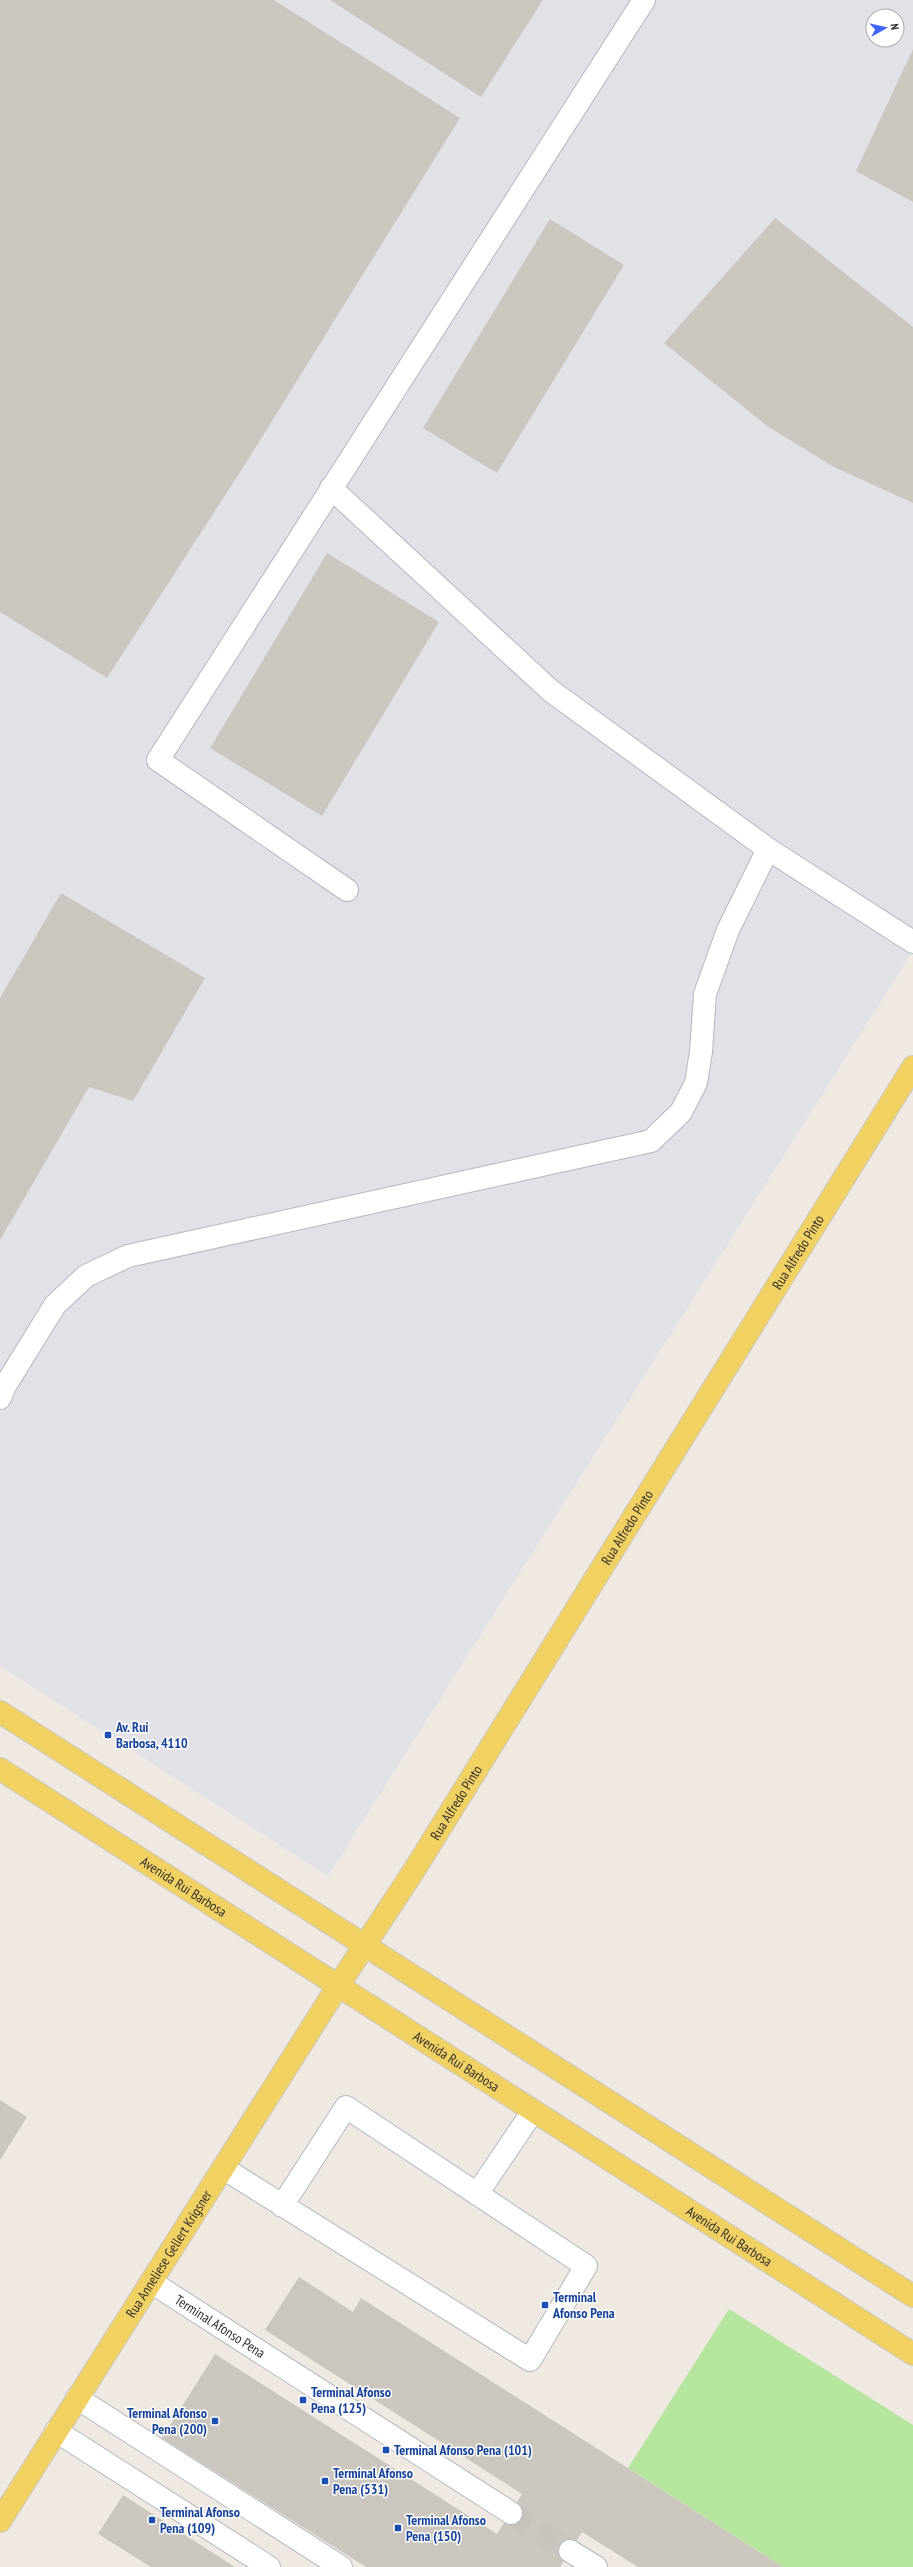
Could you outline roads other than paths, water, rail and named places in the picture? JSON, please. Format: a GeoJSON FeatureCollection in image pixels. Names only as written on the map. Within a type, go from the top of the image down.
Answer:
{"type":"FeatureCollection","features":[{"type":"Feature","properties":{"kind":"main road","name":"Rua Alfredo Pinto"},"geometry":{"type":"LineString","coordinates":[[338,1986],[413,1872],[913,1067]]}},
{"type":"Feature","properties":{"kind":"main road"},"geometry":{"type":"LineString","coordinates":[[0,1712],[913,2296]]}},
{"type":"Feature","properties":{"kind":"main road","name":"Avenida Rui Barbosa"},"geometry":{"type":"LineString","coordinates":[[0,1769],[913,2354]]}},
{"type":"Feature","properties":{"kind":"main road","name":"Rua Anneliese Gellert Krigsner"},"geometry":{"type":"LineString","coordinates":[[0,2521],[338,1986]]}},
{"type":"Feature","properties":{"kind":"lane"},"geometry":{"type":"LineString","coordinates":[[347,890],[158,760],[644,0]]}},
{"type":"Feature","properties":{"kind":"lane"},"geometry":{"type":"LineString","coordinates":[[331,488],[551,690],[768,849],[913,942]]}},
{"type":"Feature","properties":{"kind":"lane"},"geometry":{"type":"LineString","coordinates":[[0,1398],[5,1386],[55,1305],[86,1276],[128,1256],[651,1141],[681,1112],[696,1083],[705,994],[728,930],[768,849]]}},
{"type":"Feature","properties":{"kind":"lane"},"geometry":{"type":"LineString","coordinates":[[223,2168],[282,2206],[530,2360],[586,2266],[346,2107],[282,2206]]}},
{"type":"Feature","properties":{"kind":"lane"},"geometry":{"type":"LineString","coordinates":[[477,2194],[533,2111]]}},
{"type":"Feature","properties":{"kind":"lane","name":"Terminal Afonso Pena"},"geometry":{"type":"LineString","coordinates":[[151,2282],[511,2513]]}},
{"type":"Feature","properties":{"kind":"lane"},"geometry":{"type":"LineString","coordinates":[[77,2398],[341,2567]]}},
{"type":"Feature","properties":{"kind":"lane"},"geometry":{"type":"LineString","coordinates":[[56,2431],[269,2567]]}},
{"type":"Feature","properties":{"kind":"lane"},"geometry":{"type":"LineString","coordinates":[[570,2551],[596,2567]]}},
{"type":"Feature","properties":{"kind":"tunnel"},"geometry":{"type":"LineString","coordinates":[[511,2513],[570,2551]]}},
{"type":"Feature","properties":{"kind":"place","name":"Av. Rui Barbosa, 4110"},"geometry":{"type":"Point","coordinates":[108,1735]}},
{"type":"Feature","properties":{"kind":"place","name":"Terminal Afonso Pena"},"geometry":{"type":"Point","coordinates":[545,2305]}},
{"type":"Feature","properties":{"kind":"place","name":"Terminal Afonso Pena (125)"},"geometry":{"type":"Point","coordinates":[303,2400]}},
{"type":"Feature","properties":{"kind":"place","name":"Terminal Afonso Pena (200)"},"geometry":{"type":"Point","coordinates":[215,2421]}},
{"type":"Feature","properties":{"kind":"place","name":"Terminal Afonso Pena (101)"},"geometry":{"type":"Point","coordinates":[386,2450]}},
{"type":"Feature","properties":{"kind":"place","name":"Terminal Afonso Pena (531)"},"geometry":{"type":"Point","coordinates":[325,2481]}},
{"type":"Feature","properties":{"kind":"place","name":"Terminal Afonso Pena (109)"},"geometry":{"type":"Point","coordinates":[152,2520]}},
{"type":"Feature","properties":{"kind":"place","name":"Terminal Afonso Pena (150)"},"geometry":{"type":"Point","coordinates":[398,2528]}}]}
